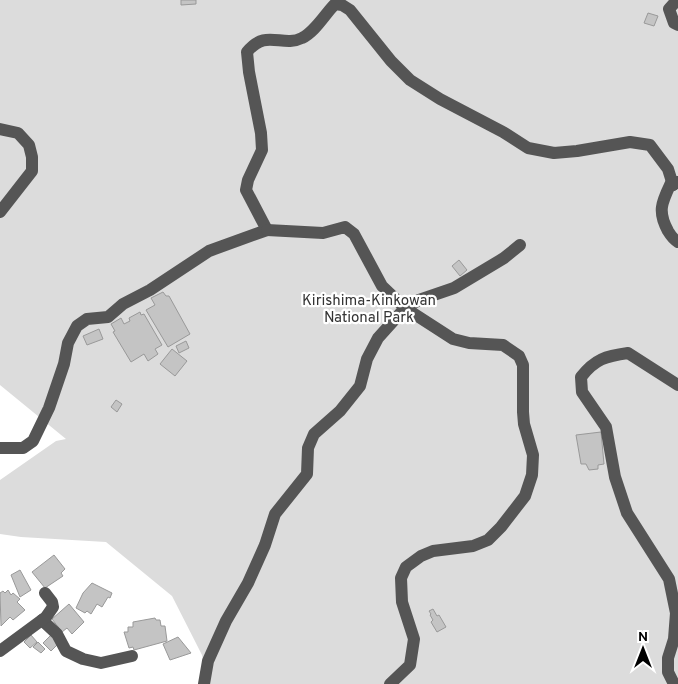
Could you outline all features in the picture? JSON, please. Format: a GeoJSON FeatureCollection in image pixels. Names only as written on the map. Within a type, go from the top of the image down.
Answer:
{"type":"FeatureCollection","features":[{"type":"Feature","properties":{"kind":"lane"},"geometry":{"type":"LineString","coordinates":[[678,0],[669,9],[674,24],[678,25]]}},
{"type":"Feature","properties":{"kind":"lane"},"geometry":{"type":"LineString","coordinates":[[267,230],[246,190],[248,180],[262,150],[261,133],[247,52],[254,43],[272,38],[301,39],[336,4],[350,10],[391,61],[410,80],[528,148],[554,153],[630,142],[650,145],[668,169],[675,183],[671,183],[662,203],[661,220],[673,239],[678,242]]}},
{"type":"Feature","properties":{"kind":"lane"},"geometry":{"type":"LineString","coordinates":[[0,129],[18,133],[28,145],[32,157],[32,171],[0,212]]}},
{"type":"Feature","properties":{"kind":"lane"},"geometry":{"type":"LineString","coordinates":[[0,448],[23,448],[33,441],[49,408],[64,364],[68,343],[77,326],[87,319],[108,317],[123,304],[150,290],[209,251],[267,230],[323,233],[345,227],[354,234],[382,286],[406,308],[453,339],[469,343],[503,345],[519,356],[522,366],[522,412],[533,455],[532,475],[525,496],[501,527],[488,540],[474,546],[433,551],[421,556],[406,567],[402,578],[402,602],[414,639],[410,665],[390,684]]}},
{"type":"Feature","properties":{"kind":"lane"},"geometry":{"type":"LineString","coordinates":[[204,684],[208,661],[226,621],[248,583],[265,545],[275,514],[307,474],[308,448],[314,434],[340,411],[360,386],[367,359],[378,338],[406,308],[419,300],[454,288],[504,258],[520,244]]}},
{"type":"Feature","properties":{"kind":"lane"},"geometry":{"type":"LineString","coordinates":[[674,684],[668,672],[668,658],[674,639],[676,613],[669,580],[627,514],[615,477],[606,427],[582,392],[581,376],[590,366],[607,355],[628,352],[678,385]]}},
{"type":"Feature","properties":{"kind":"lane"},"geometry":{"type":"LineString","coordinates":[[0,651],[42,620],[53,607],[46,593]]}},
{"type":"Feature","properties":{"kind":"lane"},"geometry":{"type":"LineString","coordinates":[[42,620],[57,634],[66,651],[83,659],[101,663],[132,656]]}},
{"type":"Feature","properties":{"kind":"green space","name":"Kirishima-Kinkowan National Park"},"geometry":{"type":"Polygon","coordinates":[[[0,0],[678,0],[678,684],[208,684],[202,655],[172,596],[106,542],[0,534],[0,480],[56,441],[66,439],[0,385],[0,0]]]}},
{"type":"Feature","properties":{"kind":"building"},"geometry":{"type":"Polygon","coordinates":[[[181,0],[196,0],[196,4],[181,5],[181,0]]]}},
{"type":"Feature","properties":{"kind":"building"},"geometry":{"type":"Polygon","coordinates":[[[648,13],[658,16],[654,26],[644,23],[648,13]]]}},
{"type":"Feature","properties":{"kind":"building"},"geometry":{"type":"Polygon","coordinates":[[[459,260],[467,270],[460,276],[452,266],[459,260]]]}},
{"type":"Feature","properties":{"kind":"building"},"geometry":{"type":"Polygon","coordinates":[[[163,292],[166,296],[169,296],[190,334],[168,347],[146,310],[155,305],[151,298],[163,292]]]}},
{"type":"Feature","properties":{"kind":"building"},"geometry":{"type":"Polygon","coordinates":[[[140,312],[141,315],[144,314],[162,345],[155,349],[158,354],[148,361],[144,354],[131,362],[113,332],[115,331],[111,324],[121,318],[124,324],[130,321],[129,318],[140,312]]]}},
{"type":"Feature","properties":{"kind":"building"},"geometry":{"type":"Polygon","coordinates":[[[99,329],[103,339],[87,345],[83,336],[99,329]]]}},
{"type":"Feature","properties":{"kind":"building"},"geometry":{"type":"Polygon","coordinates":[[[186,341],[189,348],[179,353],[176,346],[186,341]]]}},
{"type":"Feature","properties":{"kind":"building"},"geometry":{"type":"Polygon","coordinates":[[[172,349],[187,361],[175,376],[160,364],[172,349]]]}},
{"type":"Feature","properties":{"kind":"building"},"geometry":{"type":"Polygon","coordinates":[[[116,400],[122,404],[117,412],[111,407],[116,400]]]}},
{"type":"Feature","properties":{"kind":"building"},"geometry":{"type":"Polygon","coordinates":[[[601,432],[604,464],[598,465],[598,469],[589,470],[586,464],[581,464],[576,435],[601,432]]]}},
{"type":"Feature","properties":{"kind":"building"},"geometry":{"type":"Polygon","coordinates":[[[54,555],[65,569],[61,573],[63,576],[45,588],[32,572],[54,555]]]}},
{"type":"Feature","properties":{"kind":"building"},"geometry":{"type":"Polygon","coordinates":[[[20,570],[31,590],[20,597],[11,575],[20,570]]]}},
{"type":"Feature","properties":{"kind":"building"},"geometry":{"type":"Polygon","coordinates":[[[92,583],[112,593],[102,607],[97,604],[91,614],[76,608],[83,593],[92,583]]]}},
{"type":"Feature","properties":{"kind":"building"},"geometry":{"type":"Polygon","coordinates":[[[8,590],[11,595],[13,593],[20,599],[17,602],[25,610],[13,620],[10,617],[1,626],[0,593],[3,591],[5,593],[8,590]]]}},
{"type":"Feature","properties":{"kind":"building"},"geometry":{"type":"Polygon","coordinates":[[[69,604],[84,622],[72,634],[67,628],[62,632],[52,619],[69,604]]]}},
{"type":"Feature","properties":{"kind":"building"},"geometry":{"type":"Polygon","coordinates":[[[433,609],[446,627],[437,632],[431,622],[433,620],[429,611],[433,609]]]}},
{"type":"Feature","properties":{"kind":"building"},"geometry":{"type":"Polygon","coordinates":[[[155,618],[160,620],[161,626],[165,626],[167,641],[134,650],[133,647],[129,648],[124,632],[128,632],[128,627],[133,627],[133,622],[155,618]]]}},
{"type":"Feature","properties":{"kind":"building"},"geometry":{"type":"Polygon","coordinates":[[[31,635],[37,642],[30,648],[24,642],[31,635]]]}},
{"type":"Feature","properties":{"kind":"building"},"geometry":{"type":"Polygon","coordinates":[[[51,635],[59,643],[51,651],[43,643],[51,635]]]}},
{"type":"Feature","properties":{"kind":"building"},"geometry":{"type":"Polygon","coordinates":[[[178,637],[191,653],[170,660],[163,644],[178,637]]]}},
{"type":"Feature","properties":{"kind":"building"},"geometry":{"type":"Polygon","coordinates":[[[38,642],[45,649],[41,653],[33,647],[38,642]]]}}]}
